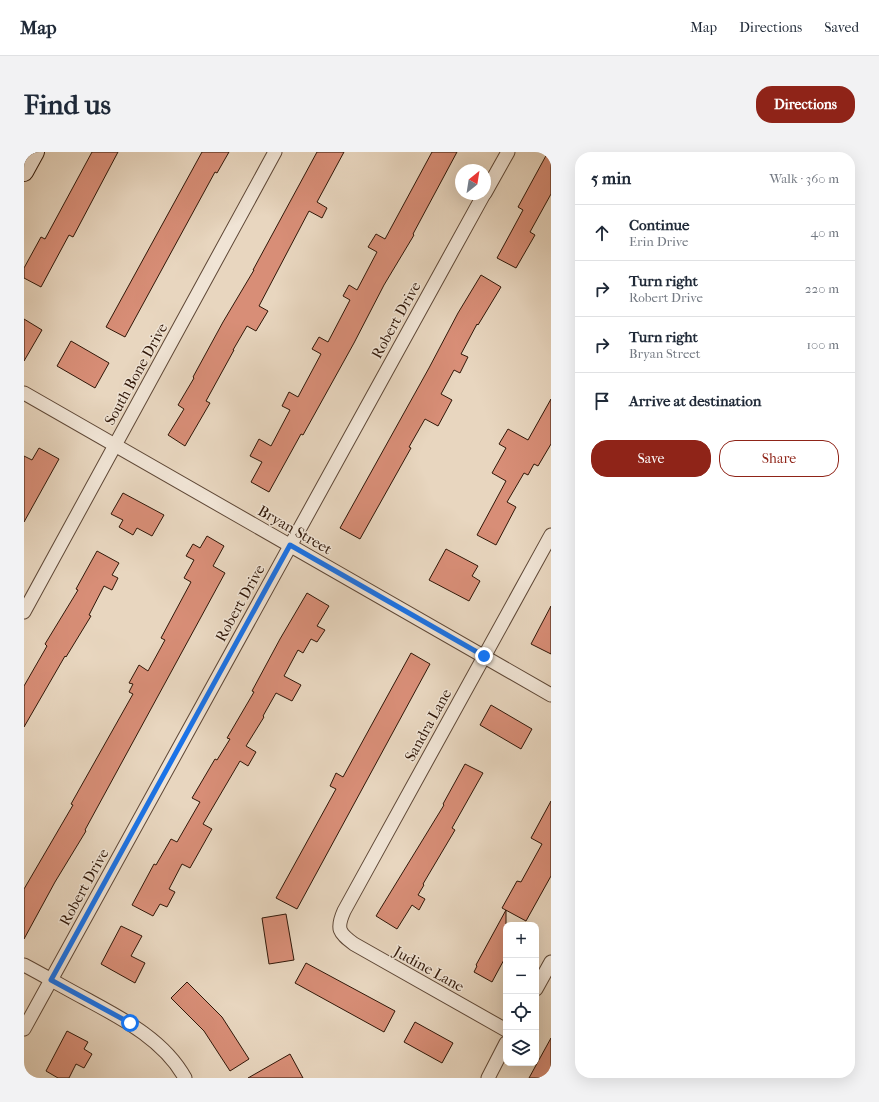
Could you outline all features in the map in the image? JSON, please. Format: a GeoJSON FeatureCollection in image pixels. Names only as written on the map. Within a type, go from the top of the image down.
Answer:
{"type":"FeatureCollection","features":[{"type":"Feature","properties":{"kind":"street"},"geometry":{"type":"LineString","coordinates":[[24,172],[35,152]]}},
{"type":"Feature","properties":{"kind":"street","name":"South Bone Drive"},"geometry":{"type":"LineString","coordinates":[[24,612],[275,152]]}},
{"type":"Feature","properties":{"kind":"street","name":"Robert Drive"},"geometry":{"type":"LineString","coordinates":[[491,182],[508,152]]}},
{"type":"Feature","properties":{"kind":"street","name":"Robert Drive"},"geometry":{"type":"LineString","coordinates":[[24,1029],[481,200]]}},
{"type":"Feature","properties":{"kind":"street","name":"Bryan Street"},"geometry":{"type":"LineString","coordinates":[[24,393],[551,695]]}},
{"type":"Feature","properties":{"kind":"street","name":"Sandra Lane"},"geometry":{"type":"LineString","coordinates":[[340,932],[339,925],[344,912],[551,535]]}},
{"type":"Feature","properties":{"kind":"street","name":"Judine Lane"},"geometry":{"type":"LineString","coordinates":[[340,932],[345,938],[354,944],[503,1028]]}},
{"type":"Feature","properties":{"kind":"street"},"geometry":{"type":"LineString","coordinates":[[539,984],[551,962]]}},
{"type":"Feature","properties":{"kind":"street"},"geometry":{"type":"LineString","coordinates":[[24,965],[130,1023],[154,1041],[169,1056],[185,1078]]}},
{"type":"Feature","properties":{"kind":"street"},"geometry":{"type":"LineString","coordinates":[[488,1078],[503,1049]]}},
{"type":"Feature","properties":{"kind":"building"},"geometry":{"type":"Polygon","coordinates":[[[92,152],[118,152],[73,237],[69,235],[41,287],[24,278],[24,268],[41,237],[45,239],[92,152]]]}},
{"type":"Feature","properties":{"kind":"building"},"geometry":{"type":"Polygon","coordinates":[[[202,152],[229,152],[217,173],[215,172],[125,337],[106,327],[202,152]]]}},
{"type":"Feature","properties":{"kind":"building"},"geometry":{"type":"Polygon","coordinates":[[[317,152],[344,152],[317,202],[327,208],[322,218],[309,211],[259,306],[268,311],[256,331],[247,326],[206,401],[210,403],[185,446],[168,435],[184,409],[178,405],[223,322],[254,270],[317,152]]]}},
{"type":"Feature","properties":{"kind":"building"},"geometry":{"type":"Polygon","coordinates":[[[432,152],[457,152],[413,234],[414,235],[384,285],[303,435],[301,434],[269,492],[251,482],[262,462],[250,456],[259,439],[271,446],[290,410],[282,406],[289,392],[298,397],[321,354],[312,349],[319,337],[328,342],[350,300],[343,296],[349,285],[357,290],[377,252],[368,247],[376,234],[385,239],[432,152]]]}},
{"type":"Feature","properties":{"kind":"building"},"geometry":{"type":"Polygon","coordinates":[[[548,152],[551,152],[551,194],[530,232],[535,235],[516,268],[497,258],[523,210],[518,207],[548,152]]]}},
{"type":"Feature","properties":{"kind":"building"},"geometry":{"type":"Polygon","coordinates":[[[481,275],[501,287],[478,325],[477,324],[461,354],[468,357],[460,373],[454,370],[441,394],[452,400],[438,426],[425,419],[409,447],[411,448],[360,539],[340,528],[458,313],[481,275]]]}},
{"type":"Feature","properties":{"kind":"building"},"geometry":{"type":"Polygon","coordinates":[[[24,319],[42,330],[24,361],[24,319]]]}},
{"type":"Feature","properties":{"kind":"building"},"geometry":{"type":"Polygon","coordinates":[[[71,341],[109,363],[95,388],[57,366],[71,341]]]}},
{"type":"Feature","properties":{"kind":"building"},"geometry":{"type":"Polygon","coordinates":[[[551,399],[551,444],[538,466],[534,464],[528,475],[524,473],[507,502],[516,507],[496,545],[477,535],[506,481],[492,473],[506,448],[499,444],[508,429],[528,440],[551,399]]]}},
{"type":"Feature","properties":{"kind":"building"},"geometry":{"type":"Polygon","coordinates":[[[39,448],[59,459],[24,522],[24,456],[32,460],[39,448]]]}},
{"type":"Feature","properties":{"kind":"building"},"geometry":{"type":"Polygon","coordinates":[[[123,493],[164,515],[152,536],[137,528],[133,535],[119,527],[123,520],[111,514],[123,493]]]}},
{"type":"Feature","properties":{"kind":"building"},"geometry":{"type":"Polygon","coordinates":[[[207,536],[224,546],[213,566],[225,573],[85,830],[86,831],[55,882],[24,939],[24,889],[73,805],[71,804],[133,694],[129,692],[133,684],[129,683],[139,665],[148,671],[165,640],[161,638],[191,582],[184,578],[194,560],[186,556],[193,544],[200,548],[207,536]]]}},
{"type":"Feature","properties":{"kind":"building"},"geometry":{"type":"Polygon","coordinates":[[[446,549],[478,566],[472,576],[480,581],[469,601],[429,580],[446,549]]]}},
{"type":"Feature","properties":{"kind":"building"},"geometry":{"type":"Polygon","coordinates":[[[97,551],[119,563],[112,575],[118,578],[112,590],[104,586],[89,615],[91,616],[66,657],[65,656],[24,727],[24,686],[47,646],[45,644],[78,590],[76,589],[97,551]]]}},
{"type":"Feature","properties":{"kind":"building"},"geometry":{"type":"Polygon","coordinates":[[[307,593],[329,606],[317,626],[325,630],[317,642],[311,639],[303,653],[298,650],[284,676],[301,685],[292,701],[276,693],[263,716],[264,717],[246,746],[256,752],[248,766],[240,761],[203,824],[212,829],[190,868],[182,864],[169,889],[175,892],[167,907],[160,904],[153,916],[132,905],[154,864],[156,865],[171,839],[177,842],[200,802],[192,798],[215,759],[217,760],[230,739],[227,738],[254,692],[252,691],[280,639],[307,593]]]}},
{"type":"Feature","properties":{"kind":"building"},"geometry":{"type":"Polygon","coordinates":[[[551,606],[551,654],[531,644],[551,606]]]}},
{"type":"Feature","properties":{"kind":"building"},"geometry":{"type":"Polygon","coordinates":[[[411,653],[430,664],[297,909],[276,898],[336,789],[330,786],[336,773],[343,777],[411,653]]]}},
{"type":"Feature","properties":{"kind":"building"},"geometry":{"type":"Polygon","coordinates":[[[491,705],[532,729],[521,749],[480,725],[491,705]]]}},
{"type":"Feature","properties":{"kind":"building"},"geometry":{"type":"Polygon","coordinates":[[[465,764],[483,773],[452,828],[455,830],[423,884],[424,885],[418,895],[425,899],[419,910],[412,905],[397,929],[376,916],[444,805],[443,804],[465,764]]]}},
{"type":"Feature","properties":{"kind":"building"},"geometry":{"type":"Polygon","coordinates":[[[551,801],[551,876],[526,921],[502,908],[517,881],[521,882],[542,844],[531,838],[551,801]]]}},
{"type":"Feature","properties":{"kind":"building"},"geometry":{"type":"Polygon","coordinates":[[[506,910],[506,922],[503,922],[503,962],[492,982],[474,972],[477,966],[476,965],[506,910]]]}},
{"type":"Feature","properties":{"kind":"building"},"geometry":{"type":"Polygon","coordinates":[[[286,914],[294,960],[269,964],[262,918],[286,914]]]}},
{"type":"Feature","properties":{"kind":"building"},"geometry":{"type":"Polygon","coordinates":[[[121,926],[142,936],[131,956],[145,963],[135,983],[101,964],[121,926]]]}},
{"type":"Feature","properties":{"kind":"building"},"geometry":{"type":"Polygon","coordinates":[[[306,963],[395,1011],[384,1032],[295,983],[306,963]]]}},
{"type":"Feature","properties":{"kind":"building"},"geometry":{"type":"Polygon","coordinates":[[[187,982],[222,1017],[249,1059],[230,1071],[204,1031],[171,998],[187,982]]]}},
{"type":"Feature","properties":{"kind":"building"},"geometry":{"type":"Polygon","coordinates":[[[415,1022],[453,1043],[442,1063],[404,1042],[415,1022]]]}},
{"type":"Feature","properties":{"kind":"building"},"geometry":{"type":"Polygon","coordinates":[[[67,1031],[88,1042],[84,1049],[92,1054],[84,1068],[76,1064],[69,1078],[58,1078],[46,1071],[67,1031]]]}},
{"type":"Feature","properties":{"kind":"building"},"geometry":{"type":"Polygon","coordinates":[[[551,1038],[551,1078],[529,1078],[536,1066],[539,1066],[539,1060],[551,1038]]]}},
{"type":"Feature","properties":{"kind":"building"},"geometry":{"type":"Polygon","coordinates":[[[290,1054],[303,1078],[248,1078],[290,1054]]]}},
{"type":"Feature","properties":{"kind":"route"},"geometry":{"type":"LineString","coordinates":[[130,1023],[51,980],[290,545],[484,656]]}}]}
